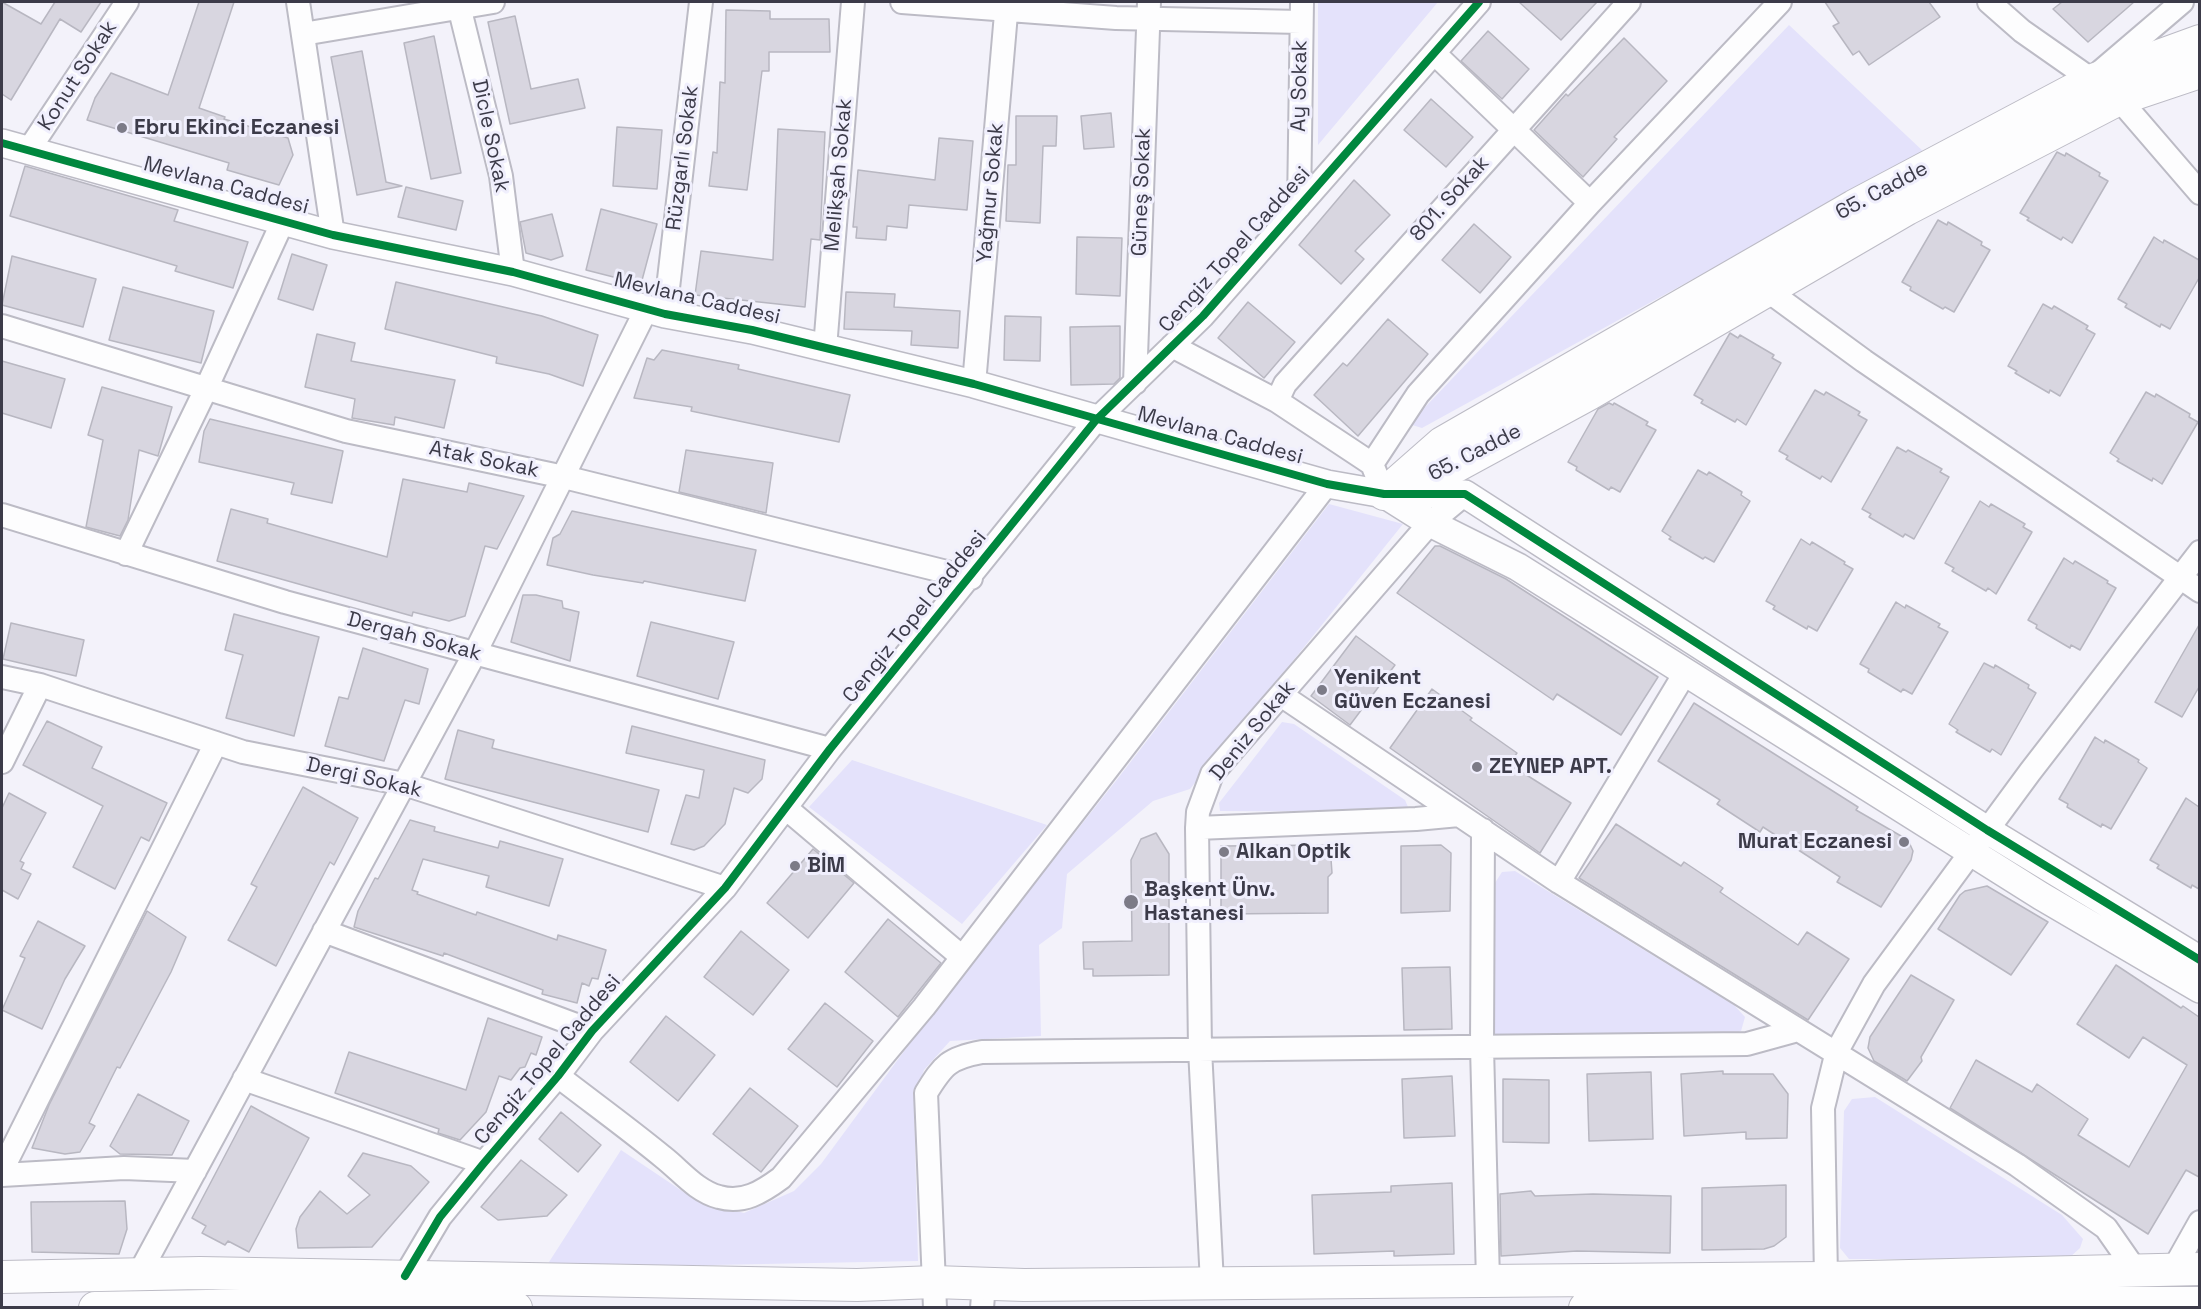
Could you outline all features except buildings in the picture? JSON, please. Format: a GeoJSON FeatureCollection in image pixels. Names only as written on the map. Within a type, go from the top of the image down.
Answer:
{"type":"FeatureCollection","features":[{"type":"Feature","properties":{"kind":"main road","name":"65. Cadde"},"geometry":{"type":"LineString","coordinates":[[1384,494],[1442,442],[1854,206],[2090,81],[2199,41]]}},
{"type":"Feature","properties":{"kind":"main road","name":"65. Cadde"},"geometry":{"type":"LineString","coordinates":[[1384,494],[1449,470],[1589,394],[1907,209],[2119,99],[2199,72]]}},
{"type":"Feature","properties":{"kind":"main road"},"geometry":{"type":"LineString","coordinates":[[1585,1308],[2136,1271],[2186,1270]]}},
{"type":"Feature","properties":{"kind":"main road"},"geometry":{"type":"LineString","coordinates":[[2,1277],[140,1274],[403,1287],[856,1285],[934,1295],[983,1296],[1212,1283],[1488,1281],[2180,1304]]}},
{"type":"Feature","properties":{"kind":"main road"},"geometry":{"type":"LineString","coordinates":[[95,1308],[403,1287],[516,1308]]}},
{"type":"Feature","properties":{"kind":"street","name":"Konut Sokak"},"geometry":{"type":"LineString","coordinates":[[28,151],[127,2]]}},
{"type":"Feature","properties":{"kind":"street"},"geometry":{"type":"LineString","coordinates":[[298,2],[333,235]]}},
{"type":"Feature","properties":{"kind":"street"},"geometry":{"type":"LineString","coordinates":[[303,34],[459,4],[493,2]]}},
{"type":"Feature","properties":{"kind":"street","name":"Rüzgarlı Sokak"},"geometry":{"type":"LineString","coordinates":[[140,1274],[475,653],[564,477],[656,311],[701,2]]}},
{"type":"Feature","properties":{"kind":"street","name":"Melikşah Sokak"},"geometry":{"type":"LineString","coordinates":[[825,348],[853,2]]}},
{"type":"Feature","properties":{"kind":"street"},"geometry":{"type":"LineString","coordinates":[[902,2],[1148,10],[1301,12]]}},
{"type":"Feature","properties":{"kind":"street","name":"Cengiz Topel Caddesi"},"geometry":{"type":"LineString","coordinates":[[403,1287],[440,1217],[558,1076],[592,1030],[725,888],[787,809],[830,749],[1096,420],[1172,346],[1299,207],[1479,2]]}},
{"type":"Feature","properties":{"kind":"street","name":"801. Sokak"},"geometry":{"type":"LineString","coordinates":[[1277,401],[1285,384],[1629,2]]}},
{"type":"Feature","properties":{"kind":"street"},"geometry":{"type":"LineString","coordinates":[[1372,464],[1418,394],[1590,203],[1780,2]]}},
{"type":"Feature","properties":{"kind":"street"},"geometry":{"type":"LineString","coordinates":[[1989,2],[2022,31],[2090,81],[2119,99],[2199,193]]}},
{"type":"Feature","properties":{"kind":"street"},"geometry":{"type":"LineString","coordinates":[[2090,81],[2182,2]]}},
{"type":"Feature","properties":{"kind":"street","name":"Dicle Sokak"},"geometry":{"type":"LineString","coordinates":[[459,4],[501,176],[513,272]]}},
{"type":"Feature","properties":{"kind":"street","name":"Yağmur Sokak"},"geometry":{"type":"LineString","coordinates":[[974,384],[1007,6]]}},
{"type":"Feature","properties":{"kind":"street","name":"Güneş Sokak"},"geometry":{"type":"LineString","coordinates":[[1136,383],[1148,10]]}},
{"type":"Feature","properties":{"kind":"street","name":"Ay Sokak"},"geometry":{"type":"LineString","coordinates":[[1299,207],[1301,12]]}},
{"type":"Feature","properties":{"kind":"street"},"geometry":{"type":"LineString","coordinates":[[1434,53],[1590,203]]}},
{"type":"Feature","properties":{"kind":"street","name":"Mevlana Caddesi"},"geometry":{"type":"LineString","coordinates":[[2,143],[333,235],[513,272],[656,311],[752,330],[974,384],[1327,484],[1384,494]]}},
{"type":"Feature","properties":{"kind":"street"},"geometry":{"type":"LineString","coordinates":[[126,554],[206,389],[283,221]]}},
{"type":"Feature","properties":{"kind":"street"},"geometry":{"type":"LineString","coordinates":[[1767,290],[1864,361],[2199,591]]}},
{"type":"Feature","properties":{"kind":"street","name":"Atak Sokak"},"geometry":{"type":"LineString","coordinates":[[2,326],[346,431],[564,477],[970,578]]}},
{"type":"Feature","properties":{"kind":"street"},"geometry":{"type":"LineString","coordinates":[[1172,346],[1277,401],[1372,464],[1384,494],[1430,523],[1518,567],[1970,852],[2199,989]]}},
{"type":"Feature","properties":{"kind":"street"},"geometry":{"type":"LineString","coordinates":[[558,1076],[666,1159],[696,1186],[719,1197],[740,1199],[759,1195],[781,1178],[962,957],[1327,484]]}},
{"type":"Feature","properties":{"kind":"street"},"geometry":{"type":"LineString","coordinates":[[1384,494],[1465,494],[1987,830],[2199,960]]}},
{"type":"Feature","properties":{"kind":"street","name":"Deniz Sokak"},"geometry":{"type":"LineString","coordinates":[[1212,1283],[1200,1049],[1198,812],[1212,774],[1430,523],[1465,494]]}},
{"type":"Feature","properties":{"kind":"street","name":"Dergah Sokak"},"geometry":{"type":"LineString","coordinates":[[2,515],[285,602],[830,749]]}},
{"type":"Feature","properties":{"kind":"street"},"geometry":{"type":"LineString","coordinates":[[1831,1293],[1823,1108],[1836,1051],[1874,984],[1970,852],[2199,552]]}},
{"type":"Feature","properties":{"kind":"street"},"geometry":{"type":"LineString","coordinates":[[1559,882],[1686,673]]}},
{"type":"Feature","properties":{"kind":"street","name":"Dergi Sokak"},"geometry":{"type":"LineString","coordinates":[[2,677],[40,685],[243,752],[404,784],[725,888]]}},
{"type":"Feature","properties":{"kind":"street"},"geometry":{"type":"LineString","coordinates":[[2,762],[40,685]]}},
{"type":"Feature","properties":{"kind":"street"},"geometry":{"type":"LineString","coordinates":[[1281,695],[1559,882],[1798,1030],[1836,1051],[2017,1165],[2106,1228],[2136,1271]]}},
{"type":"Feature","properties":{"kind":"street"},"geometry":{"type":"LineString","coordinates":[[2,1170],[216,743]]}},
{"type":"Feature","properties":{"kind":"street"},"geometry":{"type":"LineString","coordinates":[[787,809],[962,957]]}},
{"type":"Feature","properties":{"kind":"street"},"geometry":{"type":"LineString","coordinates":[[1197,828],[1416,819],[1459,815]]}},
{"type":"Feature","properties":{"kind":"street"},"geometry":{"type":"LineString","coordinates":[[1482,830],[1482,1047],[1488,1281]]}},
{"type":"Feature","properties":{"kind":"street"},"geometry":{"type":"LineString","coordinates":[[324,931],[592,1030]]}},
{"type":"Feature","properties":{"kind":"street"},"geometry":{"type":"LineString","coordinates":[[934,1295],[926,1093],[938,1073],[957,1057],[982,1052],[1747,1044],[1798,1030]]}},
{"type":"Feature","properties":{"kind":"street"},"geometry":{"type":"LineString","coordinates":[[244,1079],[484,1163]]}},
{"type":"Feature","properties":{"kind":"street"},"geometry":{"type":"LineString","coordinates":[[2,1175],[124,1168],[195,1172]]}},
{"type":"Feature","properties":{"kind":"street"},"geometry":{"type":"LineString","coordinates":[[2186,1270],[2199,1222]]}},
{"type":"Feature","properties":{"kind":"shaded area"},"geometry":{"type":"Polygon","coordinates":[[[1318,2],[1438,2],[1318,145],[1318,2]]]}},
{"type":"Feature","properties":{"kind":"shaded area"},"geometry":{"type":"Polygon","coordinates":[[[1789,25],[1924,152],[1422,428],[1409,424],[1789,25]]]}},
{"type":"Feature","properties":{"kind":"shaded area"},"geometry":{"type":"Polygon","coordinates":[[[1329,504],[1403,524],[1190,789],[1153,801],[1067,874],[1062,928],[1039,945],[1041,1036],[950,1041],[924,1070],[914,1103],[918,1261],[557,1268],[549,1262],[621,1150],[697,1201],[744,1213],[794,1191],[821,1164],[930,1016],[1119,777],[1329,504]]]}},
{"type":"Feature","properties":{"kind":"shaded area"},"geometry":{"type":"Polygon","coordinates":[[[1282,722],[1294,724],[1405,800],[1408,807],[1403,812],[1220,811],[1219,803],[1282,722]]]}},
{"type":"Feature","properties":{"kind":"shaded area"},"geometry":{"type":"Polygon","coordinates":[[[852,760],[1047,825],[962,924],[809,807],[852,760]]]}},
{"type":"Feature","properties":{"kind":"shaded area"},"geometry":{"type":"Polygon","coordinates":[[[1515,871],[1734,1005],[1745,1017],[1741,1031],[1733,1035],[1507,1041],[1492,1035],[1491,889],[1502,872],[1515,871]]]}},
{"type":"Feature","properties":{"kind":"shaded area"},"geometry":{"type":"Polygon","coordinates":[[[1875,1097],[2062,1215],[2083,1239],[2080,1248],[2068,1259],[1849,1259],[1840,1248],[1844,1111],[1852,1099],[1875,1097]]]}},
{"type":"Feature","properties":{"kind":"cycle path"},"geometry":{"type":"LineString","coordinates":[[405,1276],[440,1217],[558,1076],[592,1031],[725,888],[830,749],[1096,420],[1203,316],[1479,2]]}},
{"type":"Feature","properties":{"kind":"cycle path"},"geometry":{"type":"LineString","coordinates":[[2,143],[333,235],[513,272],[665,314],[752,330],[974,384],[1327,484],[1384,494],[1465,494],[1987,830],[2200,960]]}},
{"type":"Feature","properties":{"kind":"place","name":"Ebru Ekinci Eczanesi"},"geometry":{"type":"Point","coordinates":[122,128]}},
{"type":"Feature","properties":{"kind":"place","name":"Yenikent Güven Eczanesi"},"geometry":{"type":"Point","coordinates":[1322,690]}},
{"type":"Feature","properties":{"kind":"place","name":"ZEYNEP APT."},"geometry":{"type":"Point","coordinates":[1477,767]}},
{"type":"Feature","properties":{"kind":"place","name":"Murat Eczanesi"},"geometry":{"type":"Point","coordinates":[1904,842]}},
{"type":"Feature","properties":{"kind":"place","name":"Alkan Optik"},"geometry":{"type":"Point","coordinates":[1224,852]}},
{"type":"Feature","properties":{"kind":"place","name":"BİM"},"geometry":{"type":"Point","coordinates":[795,866]}},
{"type":"Feature","properties":{"kind":"place","name":"Başkent Ünv. Hastanesi"},"geometry":{"type":"Point","coordinates":[1131,902]}}]}
